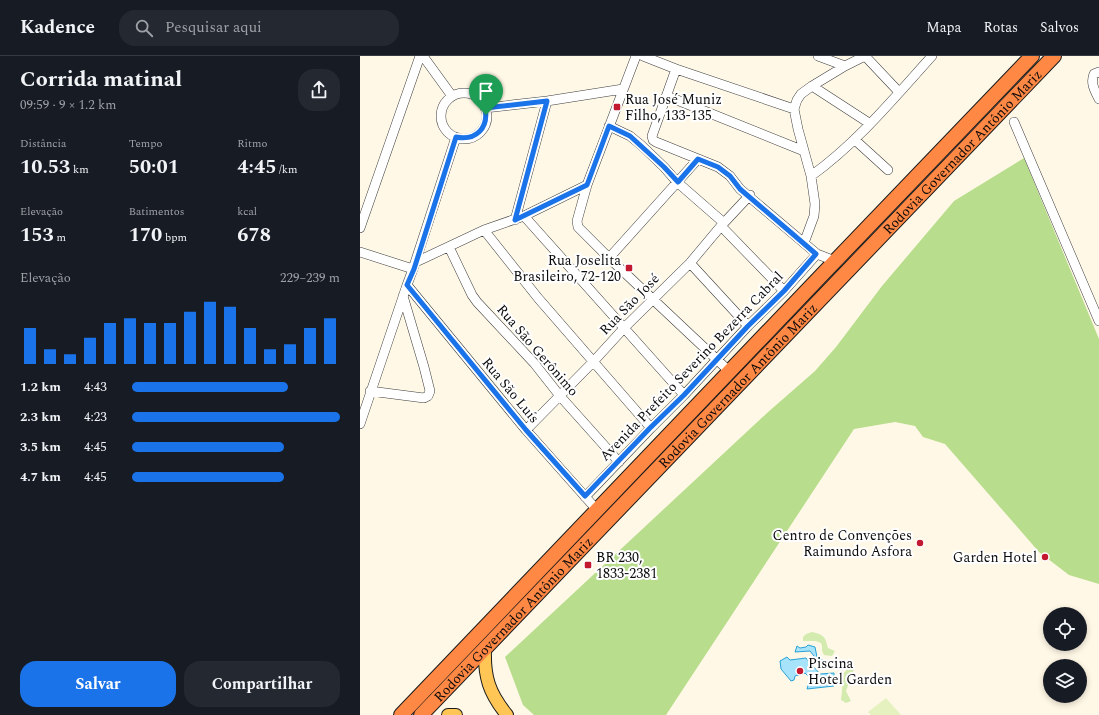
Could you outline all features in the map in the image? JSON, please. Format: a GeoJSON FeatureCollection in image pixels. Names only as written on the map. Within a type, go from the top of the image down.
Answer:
{"type":"FeatureCollection","features":[{"type":"Feature","properties":{"kind":"highway","name":"Rodovia Governador Antônio Mariz"},"geometry":{"type":"LineString","coordinates":[[401,715],[729,370],[1032,56]]}},
{"type":"Feature","properties":{"kind":"highway","name":"Rodovia Governador Antônio Mariz"},"geometry":{"type":"LineString","coordinates":[[421,715],[1054,56]]}},
{"type":"Feature","properties":{"kind":"main road"},"geometry":{"type":"LineString","coordinates":[[485,649],[484,668],[486,680],[496,702],[507,715]]}},
{"type":"Feature","properties":{"kind":"main road"},"geometry":{"type":"LineString","coordinates":[[448,715],[456,715]]}},
{"type":"Feature","properties":{"kind":"street"},"geometry":{"type":"LineString","coordinates":[[360,228],[420,56]]}},
{"type":"Feature","properties":{"kind":"street"},"geometry":{"type":"LineString","coordinates":[[423,56],[452,96]]}},
{"type":"Feature","properties":{"kind":"street"},"geometry":{"type":"LineString","coordinates":[[636,56],[587,185],[577,221],[578,227],[653,300],[729,370]]}},
{"type":"Feature","properties":{"kind":"street"},"geometry":{"type":"LineString","coordinates":[[643,56],[676,69],[794,109]]}},
{"type":"Feature","properties":{"kind":"street"},"geometry":{"type":"LineString","coordinates":[[818,56],[845,66]]}},
{"type":"Feature","properties":{"kind":"street"},"geometry":{"type":"LineString","coordinates":[[804,243],[814,216],[815,204],[811,176],[794,109],[797,100],[801,94],[812,86],[865,56],[899,92]]}},
{"type":"Feature","properties":{"kind":"street"},"geometry":{"type":"LineString","coordinates":[[811,176],[834,159],[854,140],[932,56]]}},
{"type":"Feature","properties":{"kind":"street"},"geometry":{"type":"LineString","coordinates":[[676,69],[652,136],[653,140],[718,167],[730,176],[740,189],[750,195],[816,254],[835,261]]}},
{"type":"Feature","properties":{"kind":"street"},"geometry":{"type":"LineString","coordinates":[[1099,72],[1094,74],[1092,79],[1099,99]]}},
{"type":"Feature","properties":{"kind":"street"},"geometry":{"type":"LineString","coordinates":[[812,86],[869,123]]}},
{"type":"Feature","properties":{"kind":"street"},"geometry":{"type":"LineString","coordinates":[[485,108],[547,101],[623,89]]}},
{"type":"Feature","properties":{"kind":"street"},"geometry":{"type":"LineString","coordinates":[[465,93],[472,94],[478,98],[485,108],[485,123],[477,134],[471,137],[456,137],[450,134],[445,129],[442,122],[441,114],[443,107],[446,101],[452,96],[465,93]]}},
{"type":"Feature","properties":{"kind":"street"},"geometry":{"type":"LineString","coordinates":[[667,96],[804,151]]}},
{"type":"Feature","properties":{"kind":"street"},"geometry":{"type":"LineString","coordinates":[[515,220],[547,101]]}},
{"type":"Feature","properties":{"kind":"street"},"geometry":{"type":"LineString","coordinates":[[1014,122],[1099,320]]}},
{"type":"Feature","properties":{"kind":"street"},"geometry":{"type":"LineString","coordinates":[[609,126],[630,136],[664,167],[722,225],[784,291]]}},
{"type":"Feature","properties":{"kind":"street"},"geometry":{"type":"LineString","coordinates":[[360,424],[370,391],[415,265],[456,137]]}},
{"type":"Feature","properties":{"kind":"street"},"geometry":{"type":"LineString","coordinates":[[854,140],[888,170]]}},
{"type":"Feature","properties":{"kind":"street"},"geometry":{"type":"LineString","coordinates":[[609,258],[698,159]]}},
{"type":"Feature","properties":{"kind":"street"},"geometry":{"type":"LineString","coordinates":[[360,252],[415,265],[484,230],[515,220],[587,185]]}},
{"type":"Feature","properties":{"kind":"street","name":"Rua São José"},"geometry":{"type":"LineString","coordinates":[[526,430],[690,263],[750,195]]}},
{"type":"Feature","properties":{"kind":"street"},"geometry":{"type":"LineString","coordinates":[[524,216],[684,395]]}},
{"type":"Feature","properties":{"kind":"street"},"geometry":{"type":"LineString","coordinates":[[484,230],[538,298],[650,428]]}},
{"type":"Feature","properties":{"kind":"street","name":"Rua São Gerônimo"},"geometry":{"type":"LineString","coordinates":[[449,247],[475,299],[534,363],[560,396],[619,462]]}},
{"type":"Feature","properties":{"kind":"street","name":"Avenida Prefeito Severino Bezerra Cabral"},"geometry":{"type":"LineString","coordinates":[[585,496],[718,360],[748,326],[784,291],[816,254]]}},
{"type":"Feature","properties":{"kind":"street"},"geometry":{"type":"LineString","coordinates":[[690,263],[748,326]]}},
{"type":"Feature","properties":{"kind":"street","name":"Rua São Luís"},"geometry":{"type":"LineString","coordinates":[[407,285],[526,430],[597,510]]}},
{"type":"Feature","properties":{"kind":"street"},"geometry":{"type":"LineString","coordinates":[[370,391],[424,398],[428,396],[430,390],[403,296]]}},
{"type":"Feature","properties":{"kind":"green space"},"geometry":{"type":"Polygon","coordinates":[[[1024,158],[1099,339],[1099,584],[1069,575],[1039,552],[945,444],[923,437],[915,426],[895,422],[854,429],[666,715],[534,715],[523,705],[505,657],[767,413],[815,371],[836,347],[882,286],[954,201],[1024,158]]]}},
{"type":"Feature","properties":{"kind":"green space"},"geometry":{"type":"Polygon","coordinates":[[[812,632],[823,637],[828,648],[835,651],[832,656],[824,655],[821,643],[816,641],[803,641],[803,637],[806,634],[812,632]]]}},
{"type":"Feature","properties":{"kind":"green space"},"geometry":{"type":"Polygon","coordinates":[[[849,666],[854,669],[846,691],[851,701],[846,703],[841,700],[844,672],[849,666]]]}},
{"type":"Feature","properties":{"kind":"green space"},"geometry":{"type":"Polygon","coordinates":[[[886,698],[901,715],[871,715],[868,712],[886,698]]]}},
{"type":"Feature","properties":{"kind":"water"},"geometry":{"type":"Polygon","coordinates":[[[808,645],[815,647],[817,657],[824,661],[828,661],[828,665],[822,666],[810,651],[795,652],[797,646],[800,648],[808,645]]]}},
{"type":"Feature","properties":{"kind":"water","name":"Piscina Hotel Garden"},"geometry":{"type":"Polygon","coordinates":[[[787,657],[790,660],[806,658],[820,674],[834,673],[834,686],[807,689],[810,678],[805,673],[795,676],[794,680],[791,681],[781,669],[780,661],[787,657]]]}},
{"type":"Feature","properties":{"kind":"place","name":"Rua José Muniz Filho, 133-135"},"geometry":{"type":"Point","coordinates":[617,107]}},
{"type":"Feature","properties":{"kind":"place","name":"Rua Joselita Brasileiro, 72-120"},"geometry":{"type":"Point","coordinates":[629,268]}},
{"type":"Feature","properties":{"kind":"place","name":"Centro de Convenções Raimundo Asfora"},"geometry":{"type":"Point","coordinates":[920,543]}},
{"type":"Feature","properties":{"kind":"place","name":"Garden Hotel"},"geometry":{"type":"Point","coordinates":[1045,557]}},
{"type":"Feature","properties":{"kind":"place","name":"BR 230, 1833-2381"},"geometry":{"type":"Point","coordinates":[588,565]}},
{"type":"Feature","properties":{"kind":"place","name":"Piscina Hotel Garden"},"geometry":{"type":"Point","coordinates":[800,671]}},
{"type":"Feature","properties":{"kind":"route"},"geometry":{"type":"LineString","coordinates":[[547,101],[515,220],[587,185],[609,126],[630,136],[678,182],[698,159],[718,167],[730,176],[740,189],[750,195],[816,254],[784,291],[748,326],[718,360],[585,496],[526,430],[407,285],[414,269],[456,137],[471,137],[477,134],[485,123],[486,115],[485,108],[547,101]]}}]}
